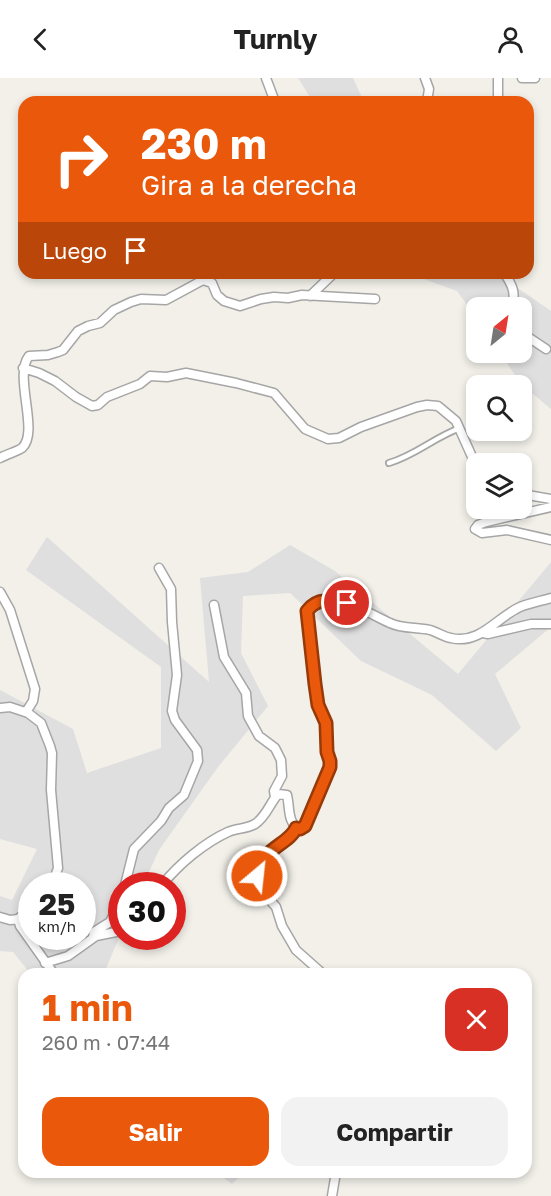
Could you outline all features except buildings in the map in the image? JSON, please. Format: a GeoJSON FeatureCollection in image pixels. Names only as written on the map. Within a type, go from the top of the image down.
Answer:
{"type":"FeatureCollection","features":[{"type":"Feature","properties":{"kind":"street"},"geometry":{"type":"LineString","coordinates":[[266,78],[273,96]]}},
{"type":"Feature","properties":{"kind":"street"},"geometry":{"type":"LineString","coordinates":[[424,78],[429,89],[428,96]]}},
{"type":"Feature","properties":{"kind":"street"},"geometry":{"type":"LineString","coordinates":[[498,78],[498,96]]}},
{"type":"Feature","properties":{"kind":"street"},"geometry":{"type":"LineString","coordinates":[[522,78],[535,78]]}},
{"type":"Feature","properties":{"kind":"street"},"geometry":{"type":"LineString","coordinates":[[310,296],[331,279]]}},
{"type":"Feature","properties":{"kind":"street"},"geometry":{"type":"LineString","coordinates":[[508,279],[515,297]]}},
{"type":"Feature","properties":{"kind":"street"},"geometry":{"type":"LineString","coordinates":[[0,458],[21,449],[27,441],[23,368],[29,356],[48,356],[63,350],[78,331],[100,323],[114,310],[141,299],[166,300],[203,280],[213,283],[217,295],[224,301],[240,306],[274,297],[375,299]]}},
{"type":"Feature","properties":{"kind":"street"},"geometry":{"type":"LineString","coordinates":[[532,340],[546,349]]}},
{"type":"Feature","properties":{"kind":"street"},"geometry":{"type":"LineString","coordinates":[[23,368],[39,373],[93,406],[98,405],[107,397],[140,384],[150,376],[167,377],[186,373],[236,383],[273,393],[305,429],[328,439],[339,438],[361,427],[427,405],[438,406],[452,416],[471,453]]}},
{"type":"Feature","properties":{"kind":"street"},"geometry":{"type":"LineString","coordinates":[[532,496],[551,499]]}},
{"type":"Feature","properties":{"kind":"street"},"geometry":{"type":"LineString","coordinates":[[551,507],[486,522],[475,529],[482,533],[507,530],[551,540]]}},
{"type":"Feature","properties":{"kind":"street"},"geometry":{"type":"LineString","coordinates":[[128,872],[134,849],[161,821],[169,808],[184,795],[192,780],[199,754],[175,720],[172,711],[177,675],[171,589],[159,568]]}},
{"type":"Feature","properties":{"kind":"street"},"geometry":{"type":"LineString","coordinates":[[0,592],[10,610],[34,684],[33,701],[26,712]]}},
{"type":"Feature","properties":{"kind":"street"},"geometry":{"type":"LineString","coordinates":[[174,872],[184,862],[228,832],[254,825],[263,817],[280,793],[287,795],[291,822],[296,828],[300,829],[305,826],[331,764],[327,752],[326,723],[318,705],[315,684],[307,616],[309,607],[319,601],[340,602],[363,609],[389,623],[430,630],[462,639],[482,633],[519,608],[551,598]]}},
{"type":"Feature","properties":{"kind":"street"},"geometry":{"type":"LineString","coordinates":[[214,605],[224,657],[246,693],[248,716],[260,736],[275,748],[281,760],[282,776],[274,791],[275,797]]}},
{"type":"Feature","properties":{"kind":"street"},"geometry":{"type":"LineString","coordinates":[[482,633],[488,634],[531,624],[551,624]]}},
{"type":"Feature","properties":{"kind":"street"},"geometry":{"type":"LineString","coordinates":[[0,708],[10,707],[26,712],[41,723],[52,753],[51,790],[57,872]]}},
{"type":"Feature","properties":{"kind":"street"},"geometry":{"type":"LineString","coordinates":[[296,828],[294,833],[271,850],[259,868],[257,879],[261,890],[276,907],[282,926],[296,950],[316,968]]}},
{"type":"Feature","properties":{"kind":"street"},"geometry":{"type":"LineString","coordinates":[[0,918],[18,919]]}},
{"type":"Feature","properties":{"kind":"street"},"geometry":{"type":"LineString","coordinates":[[36,950],[49,968]]}},
{"type":"Feature","properties":{"kind":"street"},"geometry":{"type":"LineString","coordinates":[[45,963],[78,950]]}},
{"type":"Feature","properties":{"kind":"street"},"geometry":{"type":"LineString","coordinates":[[333,1196],[335,1178]]}},
{"type":"Feature","properties":{"kind":"lane"},"geometry":{"type":"LineString","coordinates":[[389,463],[406,458],[437,437],[460,428]]}},
{"type":"Feature","properties":{"kind":"shaded area"},"geometry":{"type":"Polygon","coordinates":[[[298,78],[353,78],[361,96],[309,96],[298,78]]]}},
{"type":"Feature","properties":{"kind":"shaded area"},"geometry":{"type":"Polygon","coordinates":[[[424,279],[505,279],[531,297],[466,297],[466,304],[457,291],[424,279]]]}},
{"type":"Feature","properties":{"kind":"shaded area"},"geometry":{"type":"Polygon","coordinates":[[[532,298],[551,311],[551,409],[532,393],[532,375],[515,375],[507,363],[532,363],[532,298]]]}},
{"type":"Feature","properties":{"kind":"shaded area"},"geometry":{"type":"Polygon","coordinates":[[[47,537],[209,682],[200,578],[248,572],[290,545],[335,571],[458,674],[551,562],[551,627],[495,674],[521,728],[496,751],[432,695],[361,661],[290,593],[243,596],[241,653],[268,706],[218,767],[159,850],[149,872],[108,872],[108,950],[114,950],[106,968],[26,968],[13,952],[0,951],[0,896],[12,900],[18,888],[18,950],[96,950],[96,872],[26,872],[37,849],[0,839],[0,690],[73,729],[87,773],[161,748],[161,667],[26,570],[47,537]]]}},
{"type":"Feature","properties":{"kind":"shaded area"},"geometry":{"type":"Polygon","coordinates":[[[224,1178],[238,1178],[232,1184],[224,1178]]]}},
{"type":"Feature","properties":{"kind":"route"},"geometry":{"type":"LineString","coordinates":[[257,876],[257,871],[271,850],[290,837],[296,828],[300,829],[305,826],[331,764],[327,752],[326,723],[318,705],[307,611],[313,603],[319,601],[347,603]]}}]}
